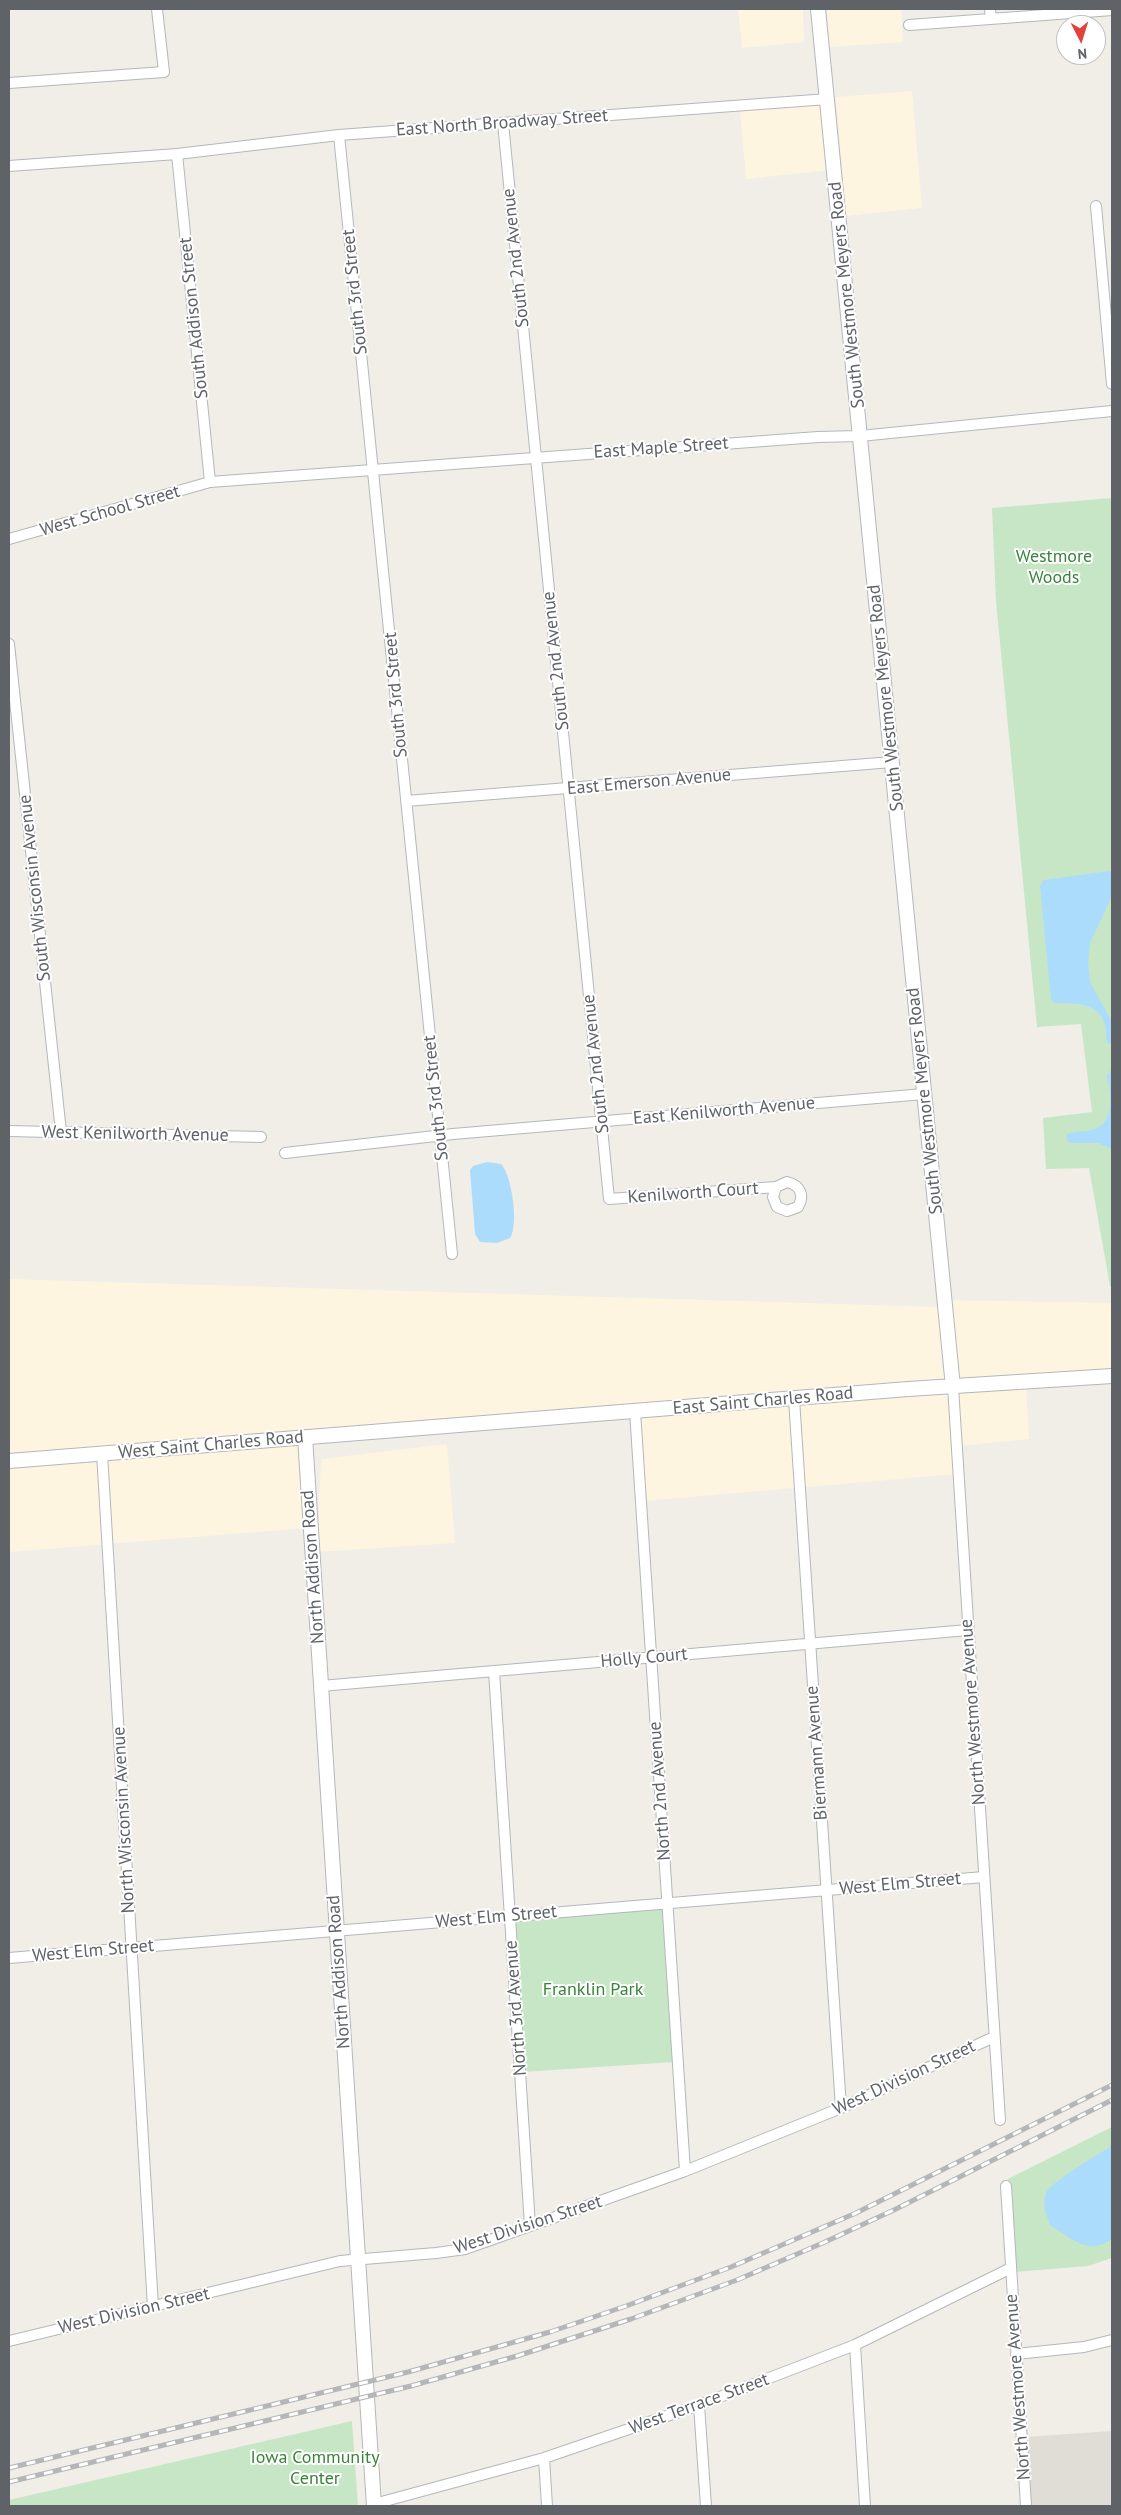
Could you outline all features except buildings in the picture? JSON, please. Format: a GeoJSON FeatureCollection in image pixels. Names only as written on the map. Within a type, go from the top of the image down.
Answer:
{"type":"FeatureCollection","features":[{"type":"Feature","properties":{"kind":"street"},"geometry":{"type":"LineString","coordinates":[[9,83],[164,72],[157,9]]}},
{"type":"Feature","properties":{"kind":"street","name":"South Westmore Meyers Road"},"geometry":{"type":"LineString","coordinates":[[818,9],[953,1387]]}},
{"type":"Feature","properties":{"kind":"street"},"geometry":{"type":"LineString","coordinates":[[909,25],[990,14],[1112,10]]}},
{"type":"Feature","properties":{"kind":"street","name":"East North Broadway Street"},"geometry":{"type":"LineString","coordinates":[[9,166],[178,154],[339,136],[828,100]]}},
{"type":"Feature","properties":{"kind":"street","name":"South 2nd Avenue"},"geometry":{"type":"LineString","coordinates":[[503,124],[609,1199]]}},
{"type":"Feature","properties":{"kind":"street","name":"South 3rd Street"},"geometry":{"type":"LineString","coordinates":[[339,136],[452,1254]]}},
{"type":"Feature","properties":{"kind":"street","name":"South Addison Street"},"geometry":{"type":"LineString","coordinates":[[178,154],[210,482]]}},
{"type":"Feature","properties":{"kind":"street"},"geometry":{"type":"LineString","coordinates":[[1096,206],[1112,384]]}},
{"type":"Feature","properties":{"kind":"street","name":"East Maple Street"},"geometry":{"type":"LineString","coordinates":[[210,482],[536,456],[818,437],[860,436],[1112,411]]}},
{"type":"Feature","properties":{"kind":"street","name":"West School Street"},"geometry":{"type":"LineString","coordinates":[[9,540],[210,482]]}},
{"type":"Feature","properties":{"kind":"street","name":"South Wisconsin Avenue"},"geometry":{"type":"LineString","coordinates":[[9,644],[61,1132]]}},
{"type":"Feature","properties":{"kind":"street","name":"East Emerson Avenue"},"geometry":{"type":"LineString","coordinates":[[406,801],[892,762]]}},
{"type":"Feature","properties":{"kind":"street","name":"East Kenilworth Avenue"},"geometry":{"type":"LineString","coordinates":[[285,1153],[440,1136],[924,1094]]}},
{"type":"Feature","properties":{"kind":"street","name":"West Kenilworth Avenue"},"geometry":{"type":"LineString","coordinates":[[9,1131],[260,1137]]}},
{"type":"Feature","properties":{"kind":"street","name":"Kenilworth Court"},"geometry":{"type":"LineString","coordinates":[[609,1199],[776,1187]]}},
{"type":"Feature","properties":{"kind":"street","name":"East Saint Charles Road"},"geometry":{"type":"LineString","coordinates":[[413,1429],[1112,1376]]}},
{"type":"Feature","properties":{"kind":"street","name":"North Westmore Avenue"},"geometry":{"type":"LineString","coordinates":[[953,1387],[1000,2120]]}},
{"type":"Feature","properties":{"kind":"street","name":"Biermann Avenue"},"geometry":{"type":"LineString","coordinates":[[794,1399],[841,2108]]}},
{"type":"Feature","properties":{"kind":"street","name":"North 2nd Avenue"},"geometry":{"type":"LineString","coordinates":[[635,1411],[685,2171]]}},
{"type":"Feature","properties":{"kind":"street","name":"West Saint Charles Road"},"geometry":{"type":"LineString","coordinates":[[9,1461],[413,1429]]}},
{"type":"Feature","properties":{"kind":"street","name":"North Addison Road"},"geometry":{"type":"LineString","coordinates":[[304,1437],[374,2505]]}},
{"type":"Feature","properties":{"kind":"street","name":"North Wisconsin Avenue"},"geometry":{"type":"LineString","coordinates":[[102,1453],[153,2307]]}},
{"type":"Feature","properties":{"kind":"street","name":"Holly Court"},"geometry":{"type":"LineString","coordinates":[[321,1686],[968,1630]]}},
{"type":"Feature","properties":{"kind":"street","name":"North 3rd Avenue"},"geometry":{"type":"LineString","coordinates":[[494,1671],[530,2226]]}},
{"type":"Feature","properties":{"kind":"street","name":"West Elm Street"},"geometry":{"type":"LineString","coordinates":[[9,1958],[984,1877]]}},
{"type":"Feature","properties":{"kind":"street","name":"West Division Street"},"geometry":{"type":"LineString","coordinates":[[9,2341],[358,2258],[436,2253],[465,2249],[685,2171],[841,2108],[994,2036]]}},
{"type":"Feature","properties":{"kind":"street","name":"North Westmore Avenue"},"geometry":{"type":"LineString","coordinates":[[1006,2186],[1026,2506]]}},
{"type":"Feature","properties":{"kind":"street","name":"West Terrace Street"},"geometry":{"type":"LineString","coordinates":[[374,2505],[544,2458],[699,2405],[855,2345],[1011,2268]]}},
{"type":"Feature","properties":{"kind":"street"},"geometry":{"type":"LineString","coordinates":[[1016,2354],[1084,2347],[1112,2340]]}},
{"type":"Feature","properties":{"kind":"street"},"geometry":{"type":"LineString","coordinates":[[855,2345],[866,2506]]}},
{"type":"Feature","properties":{"kind":"street"},"geometry":{"type":"LineString","coordinates":[[699,2405],[706,2506]]}},
{"type":"Feature","properties":{"kind":"street"},"geometry":{"type":"LineString","coordinates":[[544,2458],[547,2506]]}},
{"type":"Feature","properties":{"kind":"shaded area"},"geometry":{"type":"Polygon","coordinates":[[[738,9],[803,9],[804,42],[742,48],[738,9]]]}},
{"type":"Feature","properties":{"kind":"shaded area"},"geometry":{"type":"Polygon","coordinates":[[[827,9],[901,9],[903,42],[830,47],[827,9]]]}},
{"type":"Feature","properties":{"kind":"shaded area"},"geometry":{"type":"Polygon","coordinates":[[[912,91],[922,208],[846,216],[836,97],[912,91]]]}},
{"type":"Feature","properties":{"kind":"shaded area"},"geometry":{"type":"Polygon","coordinates":[[[823,104],[830,170],[746,179],[740,110],[823,104]]]}},
{"type":"Feature","properties":{"kind":"shaded area"},"geometry":{"type":"Polygon","coordinates":[[[9,1279],[939,1307],[947,1383],[9,1458],[9,1279]]]}},
{"type":"Feature","properties":{"kind":"shaded area"},"geometry":{"type":"Polygon","coordinates":[[[949,1300],[1112,1303],[1112,1373],[956,1384],[949,1300]]]}},
{"type":"Feature","properties":{"kind":"shaded area"},"geometry":{"type":"Polygon","coordinates":[[[1026,1385],[1029,1439],[959,1446],[955,1390],[1026,1385]]]}},
{"type":"Feature","properties":{"kind":"shaded area"},"geometry":{"type":"Polygon","coordinates":[[[949,1390],[957,1474],[645,1501],[638,1414],[949,1390]]]}},
{"type":"Feature","properties":{"kind":"shaded area"},"geometry":{"type":"Polygon","coordinates":[[[300,1441],[307,1528],[9,1552],[9,1465],[300,1441]]]}},
{"type":"Feature","properties":{"kind":"shaded area"},"geometry":{"type":"Polygon","coordinates":[[[447,1444],[455,1543],[317,1552],[321,1459],[447,1444]]]}},
{"type":"Feature","properties":{"kind":"shaded area"},"geometry":{"type":"Polygon","coordinates":[[[1112,2431],[1112,2506],[1029,2506],[1025,2437],[1112,2431]]]}},
{"type":"Feature","properties":{"kind":"green space","name":"Westmore Woods"},"geometry":{"type":"Polygon","coordinates":[[[1112,498],[1112,1286],[1110,1286],[1089,1168],[1046,1169],[1043,1118],[1092,1112],[1081,1024],[1037,1027],[996,601],[992,508],[1112,498]]]}},
{"type":"Feature","properties":{"kind":"green space","name":"Franklin Park"},"geometry":{"type":"Polygon","coordinates":[[[664,1907],[674,2062],[522,2072],[513,1919],[664,1907]]]}},
{"type":"Feature","properties":{"kind":"green space"},"geometry":{"type":"Polygon","coordinates":[[[1112,2127],[1112,2258],[1088,2266],[1014,2272],[1008,2179],[1112,2127]]]}},
{"type":"Feature","properties":{"kind":"green space","name":"Iowa Community Center"},"geometry":{"type":"Polygon","coordinates":[[[352,2421],[358,2506],[9,2506],[9,2500],[352,2421]]]}},
{"type":"Feature","properties":{"kind":"water"},"geometry":{"type":"Polygon","coordinates":[[[1112,872],[1112,896],[1090,943],[1088,962],[1090,982],[1112,1022],[1112,1043],[1108,1044],[1105,1025],[1102,1017],[1097,1012],[1085,1005],[1055,1003],[1051,1000],[1040,886],[1044,880],[1112,872]]]}},
{"type":"Feature","properties":{"kind":"water"},"geometry":{"type":"Polygon","coordinates":[[[1112,1069],[1112,1149],[1098,1143],[1071,1143],[1066,1135],[1100,1127],[1109,1114],[1110,1098],[1107,1075],[1112,1069]]]}},
{"type":"Feature","properties":{"kind":"water"},"geometry":{"type":"Polygon","coordinates":[[[487,1162],[501,1164],[508,1178],[513,1200],[513,1232],[510,1238],[497,1243],[480,1242],[475,1234],[470,1170],[473,1166],[487,1162]]]}},
{"type":"Feature","properties":{"kind":"water"},"geometry":{"type":"Polygon","coordinates":[[[1112,2146],[1112,2239],[1103,2244],[1088,2246],[1081,2244],[1051,2226],[1044,2201],[1046,2193],[1057,2182],[1112,2146]]]}},
{"type":"Feature","properties":{"kind":"railway"},"geometry":{"type":"LineString","coordinates":[[9,2468],[408,2372],[550,2332],[626,2306],[731,2267],[856,2213],[1112,2085]]}},
{"type":"Feature","properties":{"kind":"railway"},"geometry":{"type":"LineString","coordinates":[[9,2482],[411,2386],[517,2356],[631,2319],[737,2280],[825,2242],[896,2209],[1112,2100]]}}]}
